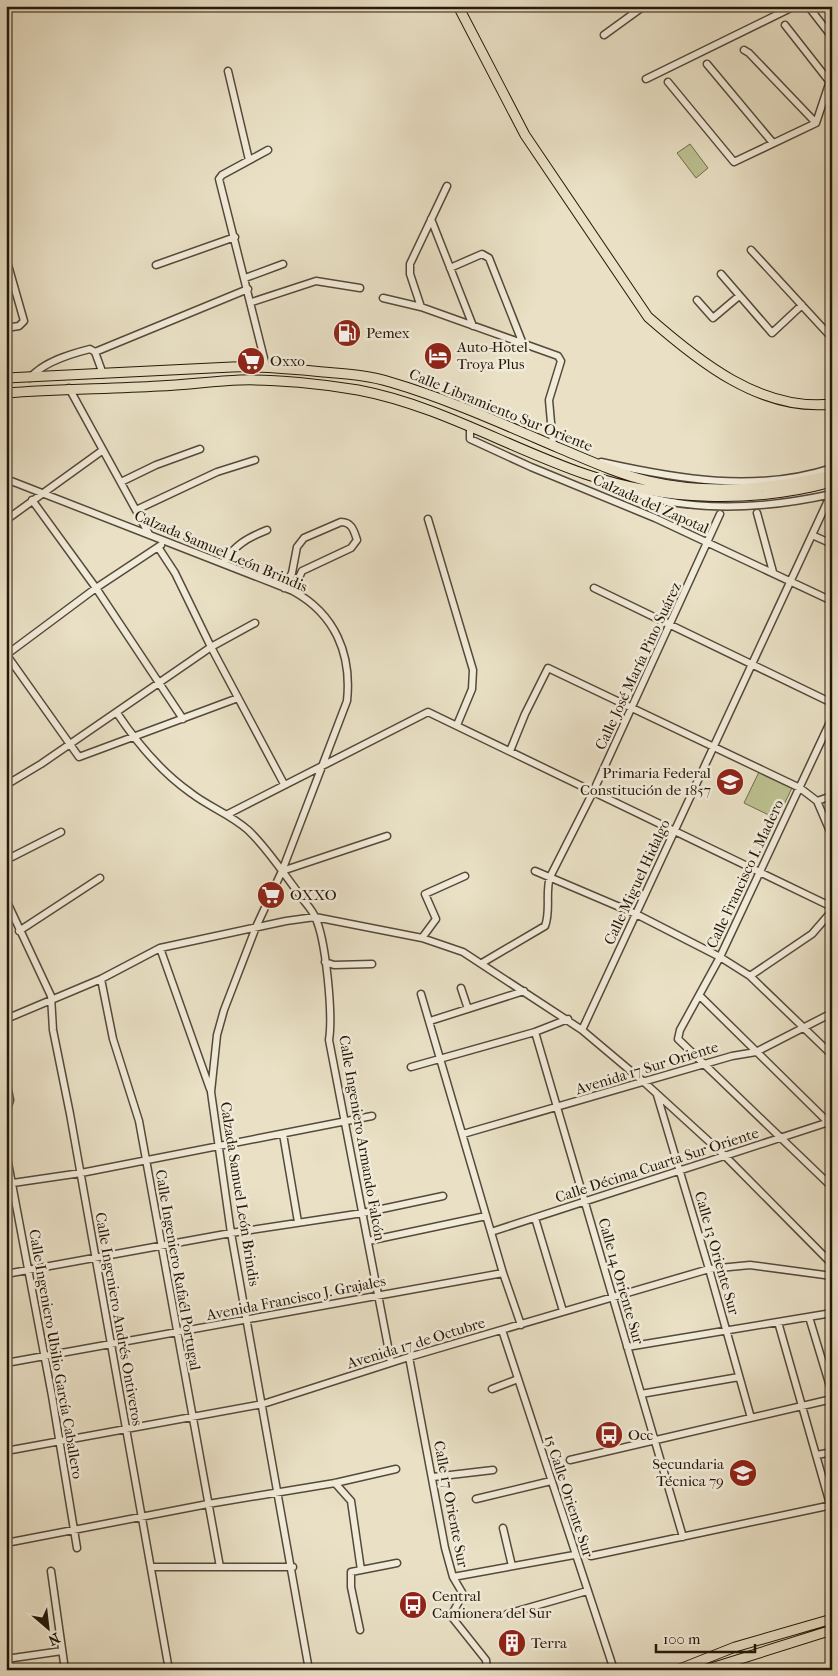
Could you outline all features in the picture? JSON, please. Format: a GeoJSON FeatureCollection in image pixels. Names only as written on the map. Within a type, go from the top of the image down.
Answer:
{"type":"FeatureCollection","features":[{"type":"Feature","properties":{"kind":"main road"},"geometry":{"type":"LineString","coordinates":[[458,6],[525,135],[648,317],[673,339],[722,374],[763,395],[801,405],[832,404]]}},
{"type":"Feature","properties":{"kind":"main road","name":"Calle Libramiento Sur Oriente"},"geometry":{"type":"LineString","coordinates":[[6,378],[266,366],[350,373],[388,381],[444,400],[587,459],[647,481],[679,486],[722,488],[773,486],[832,475]]}},
{"type":"Feature","properties":{"kind":"main road","name":"Calle Libramiento Sur Oriente"},"geometry":{"type":"LineString","coordinates":[[6,393],[69,388],[159,386],[241,380],[319,385],[390,397],[470,426],[585,474],[643,490],[696,497],[725,498],[801,490],[832,482]]}},
{"type":"Feature","properties":{"kind":"main road"},"geometry":{"type":"LineString","coordinates":[[677,1670],[734,1647],[832,1619]]}},
{"type":"Feature","properties":{"kind":"main road"},"geometry":{"type":"LineString","coordinates":[[705,1670],[832,1630]]}},
{"type":"Feature","properties":{"kind":"street"},"geometry":{"type":"LineString","coordinates":[[604,35],[644,6]]}},
{"type":"Feature","properties":{"kind":"street"},"geometry":{"type":"LineString","coordinates":[[646,79],[795,6]]}},
{"type":"Feature","properties":{"kind":"street"},"geometry":{"type":"LineString","coordinates":[[808,6],[832,37]]}},
{"type":"Feature","properties":{"kind":"street"},"geometry":{"type":"LineString","coordinates":[[668,82],[734,162],[816,123],[830,78],[785,25]]}},
{"type":"Feature","properties":{"kind":"street"},"geometry":{"type":"LineString","coordinates":[[744,50],[816,123]]}},
{"type":"Feature","properties":{"kind":"street"},"geometry":{"type":"LineString","coordinates":[[707,64],[773,143]]}},
{"type":"Feature","properties":{"kind":"street"},"geometry":{"type":"LineString","coordinates":[[228,71],[249,160]]}},
{"type":"Feature","properties":{"kind":"street"},"geometry":{"type":"LineString","coordinates":[[266,366],[252,302],[219,179],[268,150]]}},
{"type":"Feature","properties":{"kind":"street"},"geometry":{"type":"LineString","coordinates":[[421,307],[410,274],[410,264],[447,186]]}},
{"type":"Feature","properties":{"kind":"street"},"geometry":{"type":"LineString","coordinates":[[431,219],[473,326]]}},
{"type":"Feature","properties":{"kind":"street"},"geometry":{"type":"LineString","coordinates":[[156,265],[235,237]]}},
{"type":"Feature","properties":{"kind":"street"},"geometry":{"type":"LineString","coordinates":[[751,250],[832,338]]}},
{"type":"Feature","properties":{"kind":"street"},"geometry":{"type":"LineString","coordinates":[[450,268],[482,254],[490,258],[523,344]]}},
{"type":"Feature","properties":{"kind":"street"},"geometry":{"type":"LineString","coordinates":[[6,258],[24,321],[19,326],[6,328]]}},
{"type":"Feature","properties":{"kind":"street"},"geometry":{"type":"LineString","coordinates":[[245,278],[283,264]]}},
{"type":"Feature","properties":{"kind":"street"},"geometry":{"type":"LineString","coordinates":[[721,274],[772,333],[802,305]]}},
{"type":"Feature","properties":{"kind":"street"},"geometry":{"type":"LineString","coordinates":[[252,302],[316,282],[360,288]]}},
{"type":"Feature","properties":{"kind":"street"},"geometry":{"type":"LineString","coordinates":[[95,352],[248,289]]}},
{"type":"Feature","properties":{"kind":"street"},"geometry":{"type":"LineString","coordinates":[[697,300],[713,318],[739,296]]}},
{"type":"Feature","properties":{"kind":"street"},"geometry":{"type":"LineString","coordinates":[[383,298],[421,307],[560,358],[549,400],[553,445]]}},
{"type":"Feature","properties":{"kind":"street"},"geometry":{"type":"LineString","coordinates":[[30,378],[41,368],[90,348],[95,352],[103,374]]}},
{"type":"Feature","properties":{"kind":"street"},"geometry":{"type":"LineString","coordinates":[[69,388],[149,534]]}},
{"type":"Feature","properties":{"kind":"street","name":"Calzada del Zapotal"},"geometry":{"type":"LineString","coordinates":[[470,426],[470,439],[773,572],[832,601]]}},
{"type":"Feature","properties":{"kind":"street"},"geometry":{"type":"LineString","coordinates":[[488,447],[492,436]]}},
{"type":"Feature","properties":{"kind":"street"},"geometry":{"type":"LineString","coordinates":[[121,482],[156,465],[200,449]]}},
{"type":"Feature","properties":{"kind":"street"},"geometry":{"type":"LineString","coordinates":[[6,520],[42,492],[103,450]]}},
{"type":"Feature","properties":{"kind":"street"},"geometry":{"type":"LineString","coordinates":[[587,459],[646,472],[708,481],[773,480],[832,468]]}},
{"type":"Feature","properties":{"kind":"street"},"geometry":{"type":"LineString","coordinates":[[136,510],[217,472],[255,460]]}},
{"type":"Feature","properties":{"kind":"street"},"geometry":{"type":"LineString","coordinates":[[585,474],[635,495],[695,506],[725,507],[831,494]]}},
{"type":"Feature","properties":{"kind":"street","name":"Calzada Samuel León Brindis"},"geometry":{"type":"LineString","coordinates":[[6,479],[293,591],[316,606],[327,618],[339,636],[345,654],[348,684],[347,701],[282,871],[256,927],[217,1035],[210,1092],[217,1147],[293,1567],[309,1670]]}},
{"type":"Feature","properties":{"kind":"street","name":"Calle Miguel Hidalgo"},"geometry":{"type":"LineString","coordinates":[[582,1030],[831,494]]}},
{"type":"Feature","properties":{"kind":"street"},"geometry":{"type":"LineString","coordinates":[[32,500],[96,588],[183,719]]}},
{"type":"Feature","properties":{"kind":"street"},"geometry":{"type":"LineString","coordinates":[[757,513],[773,572]]}},
{"type":"Feature","properties":{"kind":"street","name":"Calle José María Pino Suárez"},"geometry":{"type":"LineString","coordinates":[[482,963],[545,926],[550,877],[593,792],[720,514]]}},
{"type":"Feature","properties":{"kind":"street"},"geometry":{"type":"LineString","coordinates":[[428,520],[473,670],[472,689],[456,726]]}},
{"type":"Feature","properties":{"kind":"street"},"geometry":{"type":"LineString","coordinates":[[284,588],[292,573],[297,547],[304,538],[340,522],[346,522],[352,527],[357,540],[352,548],[302,571],[293,591]]}},
{"type":"Feature","properties":{"kind":"street"},"geometry":{"type":"LineString","coordinates":[[223,563],[239,543],[267,530]]}},
{"type":"Feature","properties":{"kind":"street"},"geometry":{"type":"LineString","coordinates":[[812,535],[832,544]]}},
{"type":"Feature","properties":{"kind":"street"},"geometry":{"type":"LineString","coordinates":[[168,541],[96,588],[6,654],[78,757],[134,738],[238,698]]}},
{"type":"Feature","properties":{"kind":"street"},"geometry":{"type":"LineString","coordinates":[[158,547],[175,573],[211,647],[284,784]]}},
{"type":"Feature","properties":{"kind":"street"},"geometry":{"type":"LineString","coordinates":[[594,588],[832,703]]}},
{"type":"Feature","properties":{"kind":"street"},"geometry":{"type":"LineString","coordinates":[[6,785],[117,713],[211,647],[255,623]]}},
{"type":"Feature","properties":{"kind":"street"},"geometry":{"type":"LineString","coordinates":[[510,751],[525,714],[548,668],[800,788],[817,801],[832,836]]}},
{"type":"Feature","properties":{"kind":"street"},"geometry":{"type":"LineString","coordinates":[[228,814],[428,712],[832,909],[812,934],[750,976]]}},
{"type":"Feature","properties":{"kind":"street"},"geometry":{"type":"LineString","coordinates":[[117,713],[134,738],[177,782],[192,794],[228,814],[248,830],[282,871],[315,917]]}},
{"type":"Feature","properties":{"kind":"street","name":"Calle Francisco I. Madero"},"geometry":{"type":"LineString","coordinates":[[704,1064],[678,1039],[680,1030],[720,957],[832,718]]}},
{"type":"Feature","properties":{"kind":"street"},"geometry":{"type":"LineString","coordinates":[[817,801],[832,796]]}},
{"type":"Feature","properties":{"kind":"street"},"geometry":{"type":"LineString","coordinates":[[6,860],[61,832]]}},
{"type":"Feature","properties":{"kind":"street"},"geometry":{"type":"LineString","coordinates":[[282,871],[387,836]]}},
{"type":"Feature","properties":{"kind":"street"},"geometry":{"type":"LineString","coordinates":[[535,870],[636,914],[720,957],[750,976],[832,1055]]}},
{"type":"Feature","properties":{"kind":"street"},"geometry":{"type":"LineString","coordinates":[[422,938],[436,919],[424,894],[465,876]]}},
{"type":"Feature","properties":{"kind":"street"},"geometry":{"type":"LineString","coordinates":[[19,931],[100,878]]}},
{"type":"Feature","properties":{"kind":"street","name":"Calle Ingeniero Andrés Ontiveros"},"geometry":{"type":"LineString","coordinates":[[6,900],[51,996],[53,1030],[81,1173],[169,1670]]}},
{"type":"Feature","properties":{"kind":"street"},"geometry":{"type":"LineString","coordinates":[[6,1019],[101,979],[160,948],[256,927],[315,917],[422,938],[449,946],[482,963],[582,1030],[645,1083],[725,1156],[832,1264]]}},
{"type":"Feature","properties":{"kind":"street","name":"Calle Ingeniero Armando Falcón"},"geometry":{"type":"LineString","coordinates":[[315,917],[325,962],[331,1028],[329,1040],[346,1120],[377,1295],[391,1362]]}},
{"type":"Feature","properties":{"kind":"street"},"geometry":{"type":"LineString","coordinates":[[160,948],[210,1092]]}},
{"type":"Feature","properties":{"kind":"street"},"geometry":{"type":"LineString","coordinates":[[325,962],[334,965],[372,964]]}},
{"type":"Feature","properties":{"kind":"street","name":"Calle Ingeniero Rafaél Portugal"},"geometry":{"type":"LineString","coordinates":[[101,979],[113,1039],[139,1122],[220,1567]]}},
{"type":"Feature","properties":{"kind":"street"},"geometry":{"type":"LineString","coordinates":[[460,988],[468,1009]]}},
{"type":"Feature","properties":{"kind":"street"},"geometry":{"type":"LineString","coordinates":[[430,1021],[524,991]]}},
{"type":"Feature","properties":{"kind":"street"},"geometry":{"type":"LineString","coordinates":[[421,994],[503,1273],[521,1324]]}},
{"type":"Feature","properties":{"kind":"street"},"geometry":{"type":"LineString","coordinates":[[700,996],[831,1123]]}},
{"type":"Feature","properties":{"kind":"street","name":"Avenida 17 Sur Oriente"},"geometry":{"type":"LineString","coordinates":[[463,1134],[645,1083],[732,1056],[756,1052],[832,1013]]}},
{"type":"Feature","properties":{"kind":"street"},"geometry":{"type":"LineString","coordinates":[[412,1067],[535,1032],[568,1019]]}},
{"type":"Feature","properties":{"kind":"street","name":"Calle 14 Oriente Sur"},"geometry":{"type":"LineString","coordinates":[[535,1032],[683,1537]]}},
{"type":"Feature","properties":{"kind":"street"},"geometry":{"type":"LineString","coordinates":[[704,1064],[832,1187]]}},
{"type":"Feature","properties":{"kind":"street"},"geometry":{"type":"LineString","coordinates":[[6,1079],[10,1100],[6,1112]]}},
{"type":"Feature","properties":{"kind":"street","name":"Calle 13 Oriente Sur"},"geometry":{"type":"LineString","coordinates":[[657,1095],[709,1268],[751,1418]]}},
{"type":"Feature","properties":{"kind":"street"},"geometry":{"type":"LineString","coordinates":[[10,1184],[81,1173],[372,1116]]}},
{"type":"Feature","properties":{"kind":"street","name":"Calle Décima Cuarta Sur Oriente"},"geometry":{"type":"LineString","coordinates":[[491,1232],[831,1123]]}},
{"type":"Feature","properties":{"kind":"street"},"geometry":{"type":"LineString","coordinates":[[284,1134],[298,1222]]}},
{"type":"Feature","properties":{"kind":"street","name":"Calle Ingeniero Ubilio García Caballero"},"geometry":{"type":"LineString","coordinates":[[6,1152],[10,1184],[29,1271],[44,1354],[77,1548]]}},
{"type":"Feature","properties":{"kind":"street"},"geometry":{"type":"LineString","coordinates":[[6,1274],[232,1233],[363,1213],[443,1196]]}},
{"type":"Feature","properties":{"kind":"street"},"geometry":{"type":"LineString","coordinates":[[368,1242],[486,1216]]}},
{"type":"Feature","properties":{"kind":"street"},"geometry":{"type":"LineString","coordinates":[[535,1218],[563,1312]]}},
{"type":"Feature","properties":{"kind":"street","name":"Avenida 17 de Octubre"},"geometry":{"type":"LineString","coordinates":[[6,1451],[263,1404],[391,1362],[709,1268],[750,1265],[832,1276]]}},
{"type":"Feature","properties":{"kind":"street","name":"Avenida Francisco J. Grajales"},"geometry":{"type":"LineString","coordinates":[[6,1363],[44,1354],[176,1333],[503,1273]]}},
{"type":"Feature","properties":{"kind":"street"},"geometry":{"type":"LineString","coordinates":[[627,1347],[832,1313]]}},
{"type":"Feature","properties":{"kind":"street"},"geometry":{"type":"LineString","coordinates":[[809,1317],[832,1393]]}},
{"type":"Feature","properties":{"kind":"street"},"geometry":{"type":"LineString","coordinates":[[591,1556],[831,1507],[778,1322]]}},
{"type":"Feature","properties":{"kind":"street","name":"15 Calle Oriente Sur"},"geometry":{"type":"LineString","coordinates":[[502,1330],[574,1555],[614,1670]]}},
{"type":"Feature","properties":{"kind":"street","name":"Calle 17 Oriente Sur"},"geometry":{"type":"LineString","coordinates":[[409,1357],[445,1548],[453,1577],[463,1594],[451,1616],[486,1660],[488,1670]]}},
{"type":"Feature","properties":{"kind":"street"},"geometry":{"type":"LineString","coordinates":[[641,1394],[739,1377]]}},
{"type":"Feature","properties":{"kind":"street"},"geometry":{"type":"LineString","coordinates":[[492,1389],[518,1379]]}},
{"type":"Feature","properties":{"kind":"street"},"geometry":{"type":"LineString","coordinates":[[570,1460],[832,1399]]}},
{"type":"Feature","properties":{"kind":"street"},"geometry":{"type":"LineString","coordinates":[[817,1455],[832,1452]]}},
{"type":"Feature","properties":{"kind":"street"},"geometry":{"type":"LineString","coordinates":[[6,1542],[142,1518],[208,1504],[335,1483],[396,1469]]}},
{"type":"Feature","properties":{"kind":"street"},"geometry":{"type":"LineString","coordinates":[[433,1477],[493,1470]]}},
{"type":"Feature","properties":{"kind":"street"},"geometry":{"type":"LineString","coordinates":[[476,1499],[551,1481]]}},
{"type":"Feature","properties":{"kind":"street"},"geometry":{"type":"LineString","coordinates":[[335,1483],[351,1501],[361,1570]]}},
{"type":"Feature","properties":{"kind":"street"},"geometry":{"type":"LineString","coordinates":[[503,1528],[512,1566]]}},
{"type":"Feature","properties":{"kind":"street"},"geometry":{"type":"LineString","coordinates":[[453,1577],[574,1555]]}},
{"type":"Feature","properties":{"kind":"street"},"geometry":{"type":"LineString","coordinates":[[360,1630],[351,1572],[397,1563]]}},
{"type":"Feature","properties":{"kind":"street"},"geometry":{"type":"LineString","coordinates":[[151,1567],[293,1567]]}},
{"type":"Feature","properties":{"kind":"street"},"geometry":{"type":"LineString","coordinates":[[51,1571],[65,1670]]}},
{"type":"Feature","properties":{"kind":"street"},"geometry":{"type":"LineString","coordinates":[[507,1614],[587,1592]]}},
{"type":"Feature","properties":{"kind":"street"},"geometry":{"type":"LineString","coordinates":[[8,1670],[6,1660],[62,1651]]}},
{"type":"Feature","properties":{"kind":"green space"},"geometry":{"type":"Polygon","coordinates":[[[690,144],[708,168],[696,178],[677,153],[690,144]]]}},
{"type":"Feature","properties":{"kind":"green space"},"geometry":{"type":"Polygon","coordinates":[[[759,772],[792,788],[777,819],[744,803],[759,772]]]}},
{"type":"Feature","properties":{"kind":"place","name":"Pemex"},"geometry":{"type":"Point","coordinates":[347,333]}},
{"type":"Feature","properties":{"kind":"place","name":"Auto-Hotel Troya Plus"},"geometry":{"type":"Point","coordinates":[438,356]}},
{"type":"Feature","properties":{"kind":"place","name":"Oxxo"},"geometry":{"type":"Point","coordinates":[251,361]}},
{"type":"Feature","properties":{"kind":"place","name":"Primaria Federal Constitución de 1857"},"geometry":{"type":"Point","coordinates":[730,782]}},
{"type":"Feature","properties":{"kind":"place","name":"OXXO"},"geometry":{"type":"Point","coordinates":[271,895]}},
{"type":"Feature","properties":{"kind":"place","name":"Occ"},"geometry":{"type":"Point","coordinates":[609,1435]}},
{"type":"Feature","properties":{"kind":"place","name":"Secundaria Técnica 79"},"geometry":{"type":"Point","coordinates":[743,1473]}},
{"type":"Feature","properties":{"kind":"place","name":"Central Camionera del Sur"},"geometry":{"type":"Point","coordinates":[413,1605]}},
{"type":"Feature","properties":{"kind":"place","name":"Terra"},"geometry":{"type":"Point","coordinates":[512,1643]}}]}
